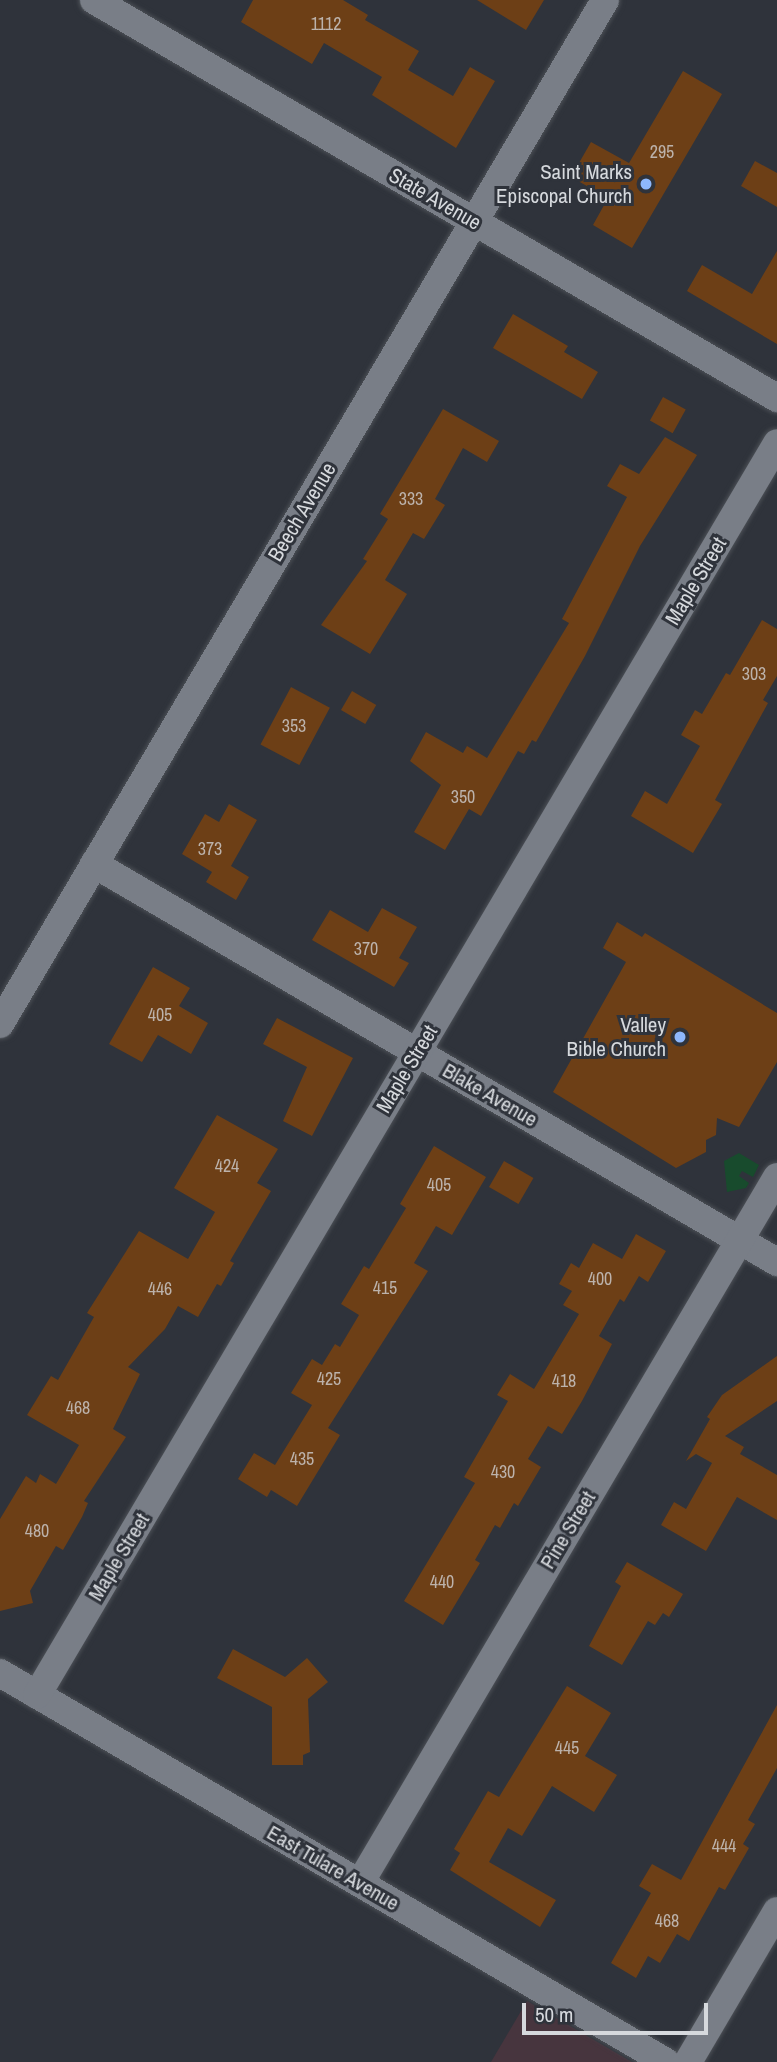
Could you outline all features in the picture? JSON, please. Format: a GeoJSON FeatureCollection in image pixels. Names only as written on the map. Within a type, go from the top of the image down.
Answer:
{"type":"FeatureCollection","features":[{"type":"Feature","properties":{"kind":"street","name":"State Avenue"},"geometry":{"type":"LineString","coordinates":[[93,0],[777,398]]}},
{"type":"Feature","properties":{"kind":"street","name":"Beech Avenue"},"geometry":{"type":"LineString","coordinates":[[0,1024],[605,0]]}},
{"type":"Feature","properties":{"kind":"street","name":"Maple Street"},"geometry":{"type":"LineString","coordinates":[[37,1695],[777,443]]}},
{"type":"Feature","properties":{"kind":"street","name":"Blake Avenue"},"geometry":{"type":"LineString","coordinates":[[94,864],[777,1262]]}},
{"type":"Feature","properties":{"kind":"street","name":"Pine Street"},"geometry":{"type":"LineString","coordinates":[[360,1883],[777,1177]]}},
{"type":"Feature","properties":{"kind":"street","name":"East Tulare Avenue"},"geometry":{"type":"LineString","coordinates":[[0,1674],[666,2062]]}},
{"type":"Feature","properties":{"kind":"street"},"geometry":{"type":"LineString","coordinates":[[688,2062],[777,1911]]}},
{"type":"Feature","properties":{"kind":"shaded area"},"geometry":{"type":"Polygon","coordinates":[[[527,2001],[632,2062],[491,2062],[527,2001]]]}},
{"type":"Feature","properties":{"kind":"green space"},"geometry":{"type":"Polygon","coordinates":[[[739,1153],[759,1165],[753,1177],[742,1171],[739,1176],[749,1183],[746,1188],[727,1192],[724,1161],[739,1153]]]}},
{"type":"Feature","properties":{"kind":"building"},"geometry":{"type":"Polygon","coordinates":[[[253,0],[343,0],[368,15],[365,20],[419,51],[408,70],[453,96],[470,67],[495,81],[456,148],[372,95],[382,77],[324,43],[312,64],[241,22],[253,0]]]}},
{"type":"Feature","properties":{"kind":"building"},"geometry":{"type":"Polygon","coordinates":[[[477,0],[544,0],[526,30],[477,0]]]}},
{"type":"Feature","properties":{"kind":"building"},"geometry":{"type":"Polygon","coordinates":[[[683,71],[722,94],[632,248],[593,225],[608,198],[571,177],[591,142],[629,163],[683,71]]]}},
{"type":"Feature","properties":{"kind":"building"},"geometry":{"type":"Polygon","coordinates":[[[755,161],[777,173],[777,207],[741,186],[755,161]]]}},
{"type":"Feature","properties":{"kind":"building"},"geometry":{"type":"Polygon","coordinates":[[[777,251],[777,344],[687,291],[702,265],[752,294],[777,251]]]}},
{"type":"Feature","properties":{"kind":"building"},"geometry":{"type":"Polygon","coordinates":[[[513,314],[568,346],[564,352],[598,372],[582,399],[493,348],[513,314]]]}},
{"type":"Feature","properties":{"kind":"building"},"geometry":{"type":"Polygon","coordinates":[[[663,397],[686,410],[673,433],[650,421],[663,397]]]}},
{"type":"Feature","properties":{"kind":"building"},"geometry":{"type":"Polygon","coordinates":[[[443,409],[499,441],[487,462],[463,448],[435,499],[445,505],[424,539],[413,533],[385,580],[407,594],[370,654],[321,625],[367,561],[363,559],[388,519],[380,514],[443,409]]]}},
{"type":"Feature","properties":{"kind":"building"},"geometry":{"type":"Polygon","coordinates":[[[665,437],[697,455],[640,546],[585,656],[536,742],[532,740],[524,754],[518,751],[481,816],[469,809],[445,850],[414,832],[441,785],[410,761],[426,732],[463,753],[467,746],[487,758],[569,623],[562,619],[627,497],[607,486],[620,464],[639,474],[665,437]]]}},
{"type":"Feature","properties":{"kind":"building"},"geometry":{"type":"Polygon","coordinates":[[[762,620],[777,629],[777,676],[763,700],[768,703],[715,800],[722,804],[693,853],[631,816],[645,791],[667,804],[700,746],[681,735],[695,710],[702,714],[726,673],[730,675],[762,620]]]}},
{"type":"Feature","properties":{"kind":"building"},"geometry":{"type":"Polygon","coordinates":[[[291,687],[330,708],[299,765],[260,744],[291,687]]]}},
{"type":"Feature","properties":{"kind":"building"},"geometry":{"type":"Polygon","coordinates":[[[352,691],[376,705],[365,724],[341,710],[352,691]]]}},
{"type":"Feature","properties":{"kind":"building"},"geometry":{"type":"Polygon","coordinates":[[[229,804],[257,820],[231,866],[249,877],[236,900],[206,882],[212,872],[182,854],[205,814],[219,822],[229,804]]]}},
{"type":"Feature","properties":{"kind":"building"},"geometry":{"type":"Polygon","coordinates":[[[382,908],[417,927],[399,958],[409,963],[394,987],[312,940],[330,910],[368,932],[382,908]]]}},
{"type":"Feature","properties":{"kind":"building","name":"Valley Bible Church"},"geometry":{"type":"Polygon","coordinates":[[[617,922],[642,937],[645,933],[777,1013],[777,1062],[739,1127],[717,1118],[716,1135],[706,1140],[706,1152],[676,1168],[553,1092],[626,962],[603,948],[617,922]]]}},
{"type":"Feature","properties":{"kind":"building"},"geometry":{"type":"Polygon","coordinates":[[[153,967],[190,988],[179,1006],[208,1023],[191,1054],[158,1035],[142,1062],[109,1044],[153,967]]]}},
{"type":"Feature","properties":{"kind":"building"},"geometry":{"type":"Polygon","coordinates":[[[277,1018],[353,1058],[312,1136],[283,1121],[307,1067],[263,1044],[277,1018]]]}},
{"type":"Feature","properties":{"kind":"building"},"geometry":{"type":"Polygon","coordinates":[[[217,1115],[278,1149],[257,1183],[271,1191],[230,1261],[234,1263],[221,1286],[217,1284],[198,1317],[178,1306],[165,1329],[128,1367],[140,1374],[113,1429],[126,1437],[84,1501],[88,1503],[82,1517],[63,1550],[56,1546],[30,1591],[33,1603],[0,1611],[0,1519],[26,1476],[36,1483],[40,1474],[56,1484],[79,1445],[27,1415],[51,1376],[58,1380],[94,1317],[87,1313],[139,1231],[188,1259],[215,1212],[174,1188],[217,1115]]]}},
{"type":"Feature","properties":{"kind":"building"},"geometry":{"type":"Polygon","coordinates":[[[434,1146],[486,1177],[452,1235],[436,1226],[414,1263],[428,1271],[328,1428],[340,1435],[297,1506],[271,1490],[267,1497],[238,1479],[254,1453],[275,1465],[312,1405],[291,1393],[312,1359],[322,1365],[335,1344],[340,1347],[359,1315],[341,1304],[364,1266],[369,1269],[406,1208],[400,1204],[434,1146]]]}},
{"type":"Feature","properties":{"kind":"building"},"geometry":{"type":"Polygon","coordinates":[[[504,1161],[533,1178],[518,1204],[489,1187],[504,1161]]]}},
{"type":"Feature","properties":{"kind":"building"},"geometry":{"type":"Polygon","coordinates":[[[636,1234],[666,1251],[648,1282],[639,1276],[624,1302],[620,1299],[599,1336],[612,1344],[582,1401],[562,1434],[548,1426],[528,1459],[541,1467],[518,1506],[514,1503],[500,1528],[495,1525],[475,1560],[480,1563],[443,1625],[404,1601],[475,1483],[464,1477],[508,1401],[497,1395],[510,1374],[534,1389],[579,1314],[563,1305],[572,1291],[559,1284],[571,1263],[579,1268],[593,1243],[622,1259],[636,1234]]]}},
{"type":"Feature","properties":{"kind":"building"},"geometry":{"type":"Polygon","coordinates":[[[777,1356],[777,1401],[725,1436],[744,1447],[740,1454],[777,1475],[777,1520],[737,1497],[706,1551],[661,1525],[674,1502],[686,1509],[712,1463],[696,1454],[686,1461],[710,1419],[707,1417],[722,1395],[777,1356]]]}},
{"type":"Feature","properties":{"kind":"building"},"geometry":{"type":"Polygon","coordinates":[[[627,1562],[683,1594],[669,1617],[663,1613],[655,1625],[648,1621],[622,1665],[589,1646],[621,1586],[615,1582],[627,1562]]]}},
{"type":"Feature","properties":{"kind":"building"},"geometry":{"type":"Polygon","coordinates":[[[233,1649],[285,1677],[307,1658],[328,1682],[308,1699],[310,1752],[303,1755],[303,1765],[272,1765],[272,1707],[217,1678],[233,1649]]]}},
{"type":"Feature","properties":{"kind":"building"},"geometry":{"type":"Polygon","coordinates":[[[567,1686],[611,1713],[585,1756],[617,1775],[594,1812],[552,1786],[522,1836],[508,1828],[489,1862],[556,1900],[540,1927],[450,1870],[460,1853],[454,1849],[488,1791],[499,1797],[567,1686]]]}},
{"type":"Feature","properties":{"kind":"building"},"geometry":{"type":"Polygon","coordinates":[[[777,1705],[777,1768],[748,1820],[755,1824],[743,1844],[749,1848],[725,1890],[719,1887],[689,1941],[677,1934],[660,1963],[648,1956],[636,1978],[611,1963],[651,1893],[639,1886],[652,1864],[681,1880],[777,1705]]]}},
{"type":"Feature","properties":{"kind":"place","name":"Saint Marks Episcopal Church"},"geometry":{"type":"Point","coordinates":[646,184]}},
{"type":"Feature","properties":{"kind":"place","name":"Valley Bible Church"},"geometry":{"type":"Point","coordinates":[680,1037]}}]}
